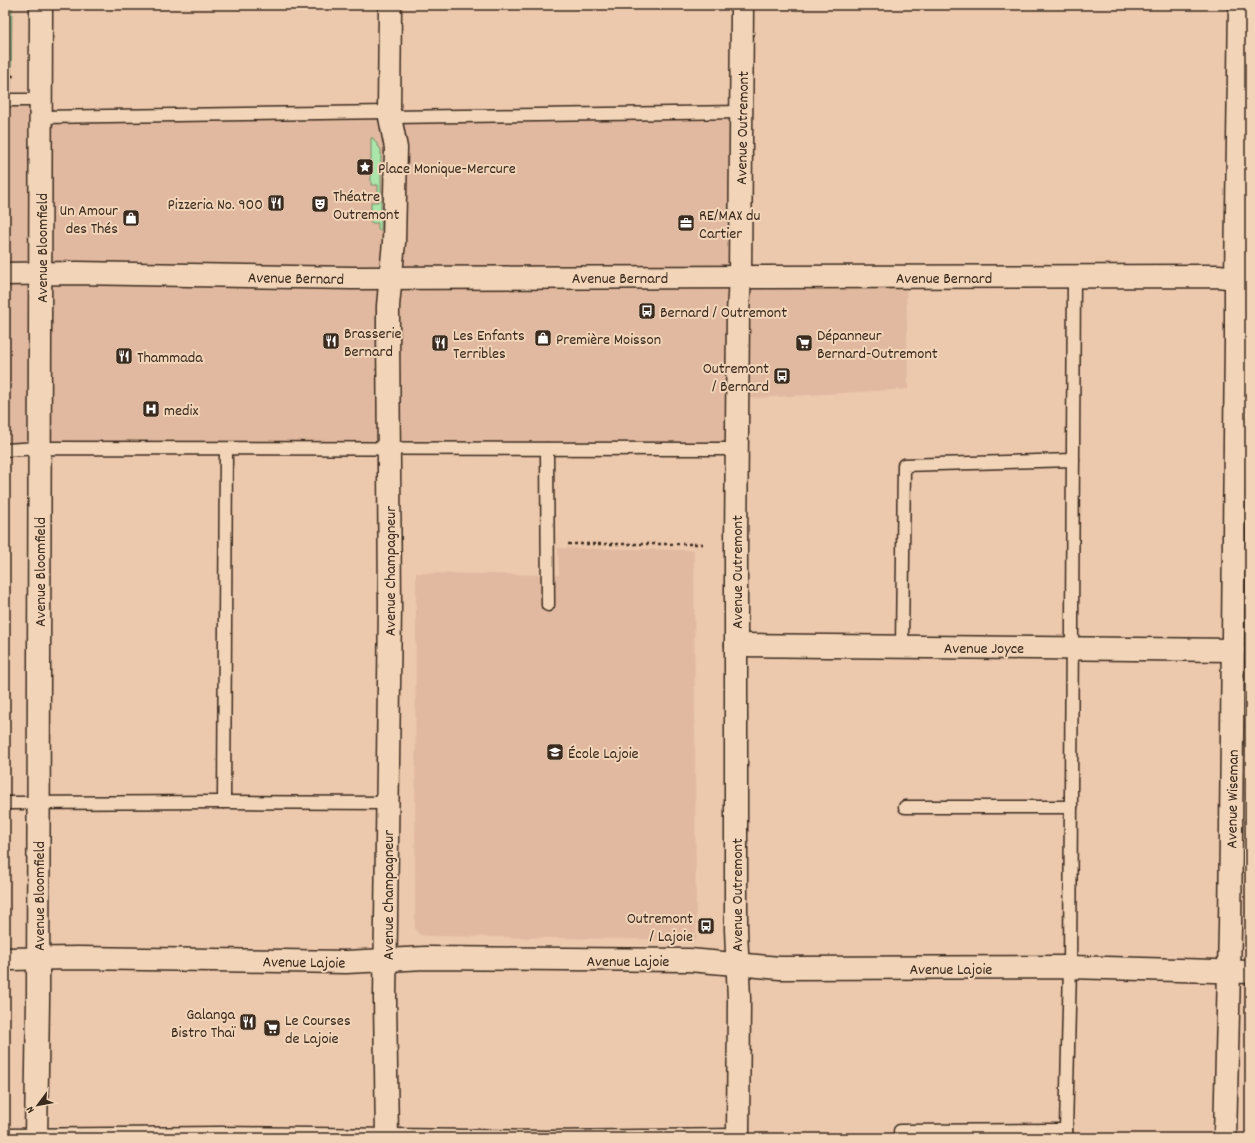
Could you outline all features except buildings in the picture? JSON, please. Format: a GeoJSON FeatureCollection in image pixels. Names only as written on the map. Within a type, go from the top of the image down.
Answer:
{"type":"FeatureCollection","features":[{"type":"Feature","properties":{"kind":"street","name":"Avenue Bloomfield"},"geometry":{"type":"LineString","coordinates":[[36,1136],[38,959],[41,5]]}},
{"type":"Feature","properties":{"kind":"street","name":"Avenue Champagneur"},"geometry":{"type":"LineString","coordinates":[[387,1136],[385,999],[390,605],[388,330],[394,242],[396,148],[390,114],[390,5]]}},
{"type":"Feature","properties":{"kind":"street","name":"Avenue Outremont"},"geometry":{"type":"LineString","coordinates":[[738,1137],[739,999],[736,929],[736,645],[742,5]]}},
{"type":"Feature","properties":{"kind":"street","name":"Avenue Wiseman"},"geometry":{"type":"LineString","coordinates":[[1225,1138],[1230,928],[1233,650],[1245,278],[1240,5]]}},
{"type":"Feature","properties":{"kind":"street","name":"Avenue Bernard"},"geometry":{"type":"LineString","coordinates":[[5,274],[391,277],[1218,276],[1245,278]]}},
{"type":"Feature","properties":{"kind":"street","name":"Avenue Joyce"},"geometry":{"type":"LineString","coordinates":[[736,645],[1233,650]]}},
{"type":"Feature","properties":{"kind":"street","name":"Avenue Lajoie"},"geometry":{"type":"LineString","coordinates":[[5,959],[78,958],[346,962],[425,958],[689,960],[780,968],[1070,967],[1250,972]]}},
{"type":"Feature","properties":{"kind":"lane"},"geometry":{"type":"LineString","coordinates":[[5,100],[41,108],[390,114],[742,112]]}},
{"type":"Feature","properties":{"kind":"lane"},"geometry":{"type":"LineString","coordinates":[[900,1131],[1066,1134],[1070,967],[1074,276]]}},
{"type":"Feature","properties":{"kind":"lane"},"geometry":{"type":"LineString","coordinates":[[5,450],[39,448],[737,449]]}},
{"type":"Feature","properties":{"kind":"lane"},"geometry":{"type":"LineString","coordinates":[[224,802],[226,449]]}},
{"type":"Feature","properties":{"kind":"lane"},"geometry":{"type":"LineString","coordinates":[[547,449],[548,605]]}},
{"type":"Feature","properties":{"kind":"lane"},"geometry":{"type":"LineString","coordinates":[[902,647],[904,465],[1073,460]]}},
{"type":"Feature","properties":{"kind":"lane"},"geometry":{"type":"LineString","coordinates":[[5,803],[388,803]]}},
{"type":"Feature","properties":{"kind":"lane"},"geometry":{"type":"LineString","coordinates":[[905,807],[1071,807]]}},
{"type":"Feature","properties":{"kind":"lane"},"geometry":{"type":"LineString","coordinates":[[5,1135],[738,1137]]}},
{"type":"Feature","properties":{"kind":"path"},"geometry":{"type":"LineString","coordinates":[[5,74],[19,78]]}},
{"type":"Feature","properties":{"kind":"path"},"geometry":{"type":"LineString","coordinates":[[548,544],[704,544]]}},
{"type":"Feature","properties":{"kind":"shaded area"},"geometry":{"type":"Polygon","coordinates":[[[5,100],[41,100],[41,116],[742,112],[740,276],[906,277],[908,389],[738,399],[737,449],[5,449],[5,100]]]}},
{"type":"Feature","properties":{"kind":"shaded area","name":"École Lajoie"},"geometry":{"type":"Polygon","coordinates":[[[558,548],[694,550],[696,940],[426,936],[419,934],[415,928],[416,573],[559,575],[558,548]]]}},
{"type":"Feature","properties":{"kind":"green space"},"geometry":{"type":"Polygon","coordinates":[[[5,5],[12,5],[11,95],[5,94],[5,5]]]}},
{"type":"Feature","properties":{"kind":"green space"},"geometry":{"type":"Polygon","coordinates":[[[371,138],[373,138],[381,150],[381,230],[378,230],[378,223],[371,223],[371,202],[378,202],[378,185],[371,185],[371,138]]]}},
{"type":"Feature","properties":{"kind":"place","name":"Place Monique-Mercure"},"geometry":{"type":"Point","coordinates":[365,167]}},
{"type":"Feature","properties":{"kind":"place","name":"Pizzeria No. 900"},"geometry":{"type":"Point","coordinates":[276,203]}},
{"type":"Feature","properties":{"kind":"place","name":"Théatre Outremont"},"geometry":{"type":"Point","coordinates":[320,204]}},
{"type":"Feature","properties":{"kind":"place","name":"Un Amour des Thés"},"geometry":{"type":"Point","coordinates":[131,218]}},
{"type":"Feature","properties":{"kind":"place","name":"RE/MAX du Cartier"},"geometry":{"type":"Point","coordinates":[686,223]}},
{"type":"Feature","properties":{"kind":"place","name":"Bernard / Outremont"},"geometry":{"type":"Point","coordinates":[647,311]}},
{"type":"Feature","properties":{"kind":"place","name":"Première Moisson"},"geometry":{"type":"Point","coordinates":[543,338]}},
{"type":"Feature","properties":{"kind":"place","name":"Brasserie Bernard"},"geometry":{"type":"Point","coordinates":[331,341]}},
{"type":"Feature","properties":{"kind":"place","name":"Les Enfants Terribles"},"geometry":{"type":"Point","coordinates":[440,343]}},
{"type":"Feature","properties":{"kind":"place","name":"Dépanneur Bernard-Outremont"},"geometry":{"type":"Point","coordinates":[804,343]}},
{"type":"Feature","properties":{"kind":"place","name":"Thammada"},"geometry":{"type":"Point","coordinates":[124,356]}},
{"type":"Feature","properties":{"kind":"place","name":"Outremont / Bernard"},"geometry":{"type":"Point","coordinates":[782,376]}},
{"type":"Feature","properties":{"kind":"place","name":"medix"},"geometry":{"type":"Point","coordinates":[151,409]}},
{"type":"Feature","properties":{"kind":"place","name":"École Lajoie"},"geometry":{"type":"Point","coordinates":[555,752]}},
{"type":"Feature","properties":{"kind":"place","name":"Outremont / Lajoie"},"geometry":{"type":"Point","coordinates":[706,926]}},
{"type":"Feature","properties":{"kind":"place","name":"Galanga Bistro Thaï"},"geometry":{"type":"Point","coordinates":[248,1022]}},
{"type":"Feature","properties":{"kind":"place","name":"Le Courses de Lajoie"},"geometry":{"type":"Point","coordinates":[272,1028]}}]}
